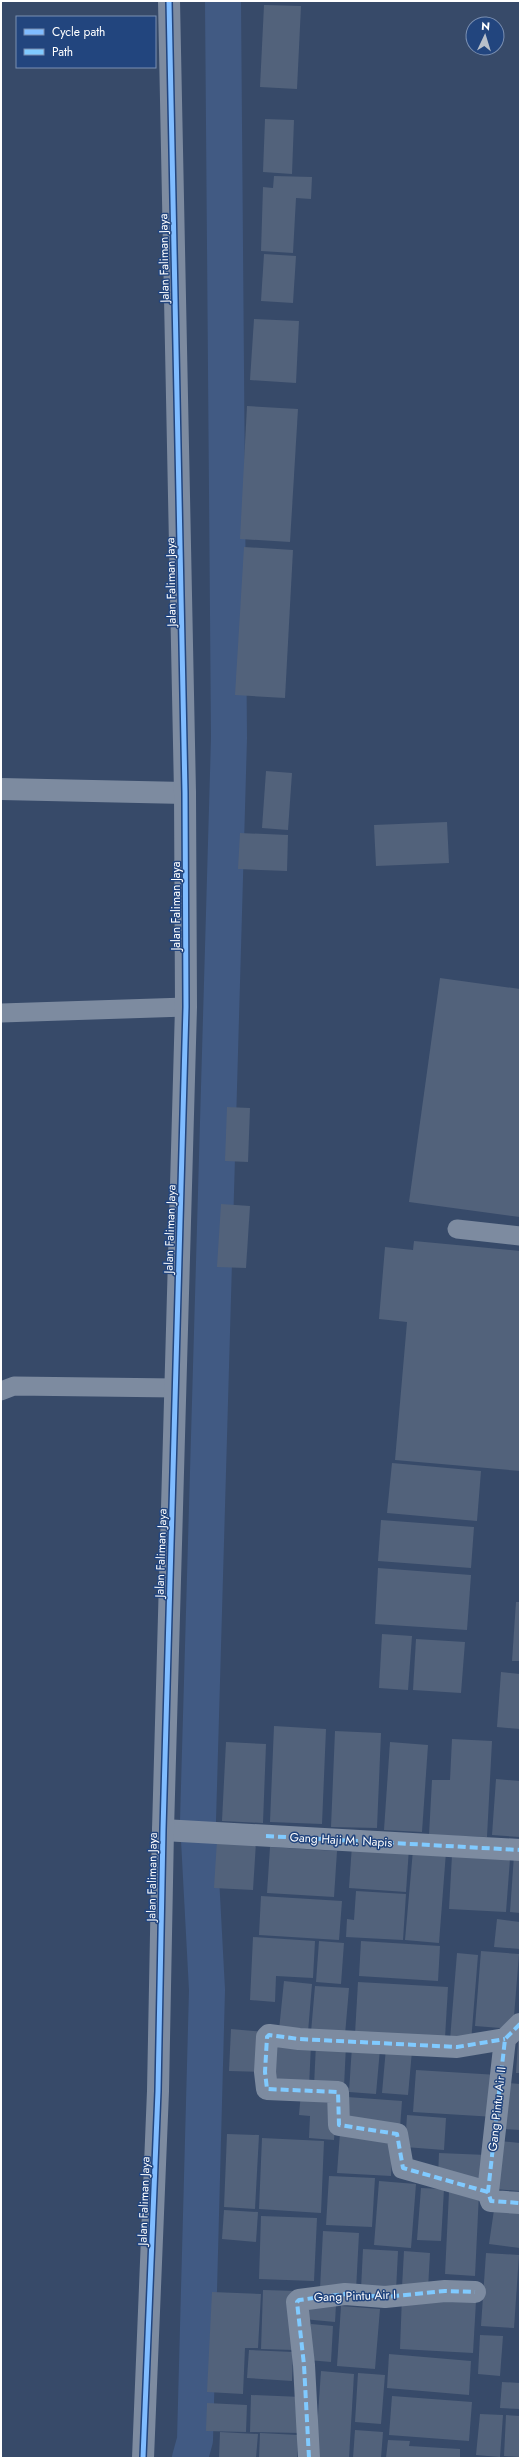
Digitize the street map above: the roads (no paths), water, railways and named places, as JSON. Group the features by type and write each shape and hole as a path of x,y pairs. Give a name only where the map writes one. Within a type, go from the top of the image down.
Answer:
{"street":[{"name":"Jalan Faliman Jaya","path":"143,2458 170,1830 176,1388 186,1007 185,793 169,1"},
{"path":"1,789 185,793"},
{"name":"Gang Haji M. Napis","path":"170,1830 520,1850"},
{"path":"512,2031 457,2047 299,2039 269,2035 267,2037 265,2072 267,2089 338,2092 339,2124 397,2134 403,2168 489,2196 520,2203"},
{"name":"Gang Pintu Air II","path":"489,2196 512,2031"},
{"name":"Gang Pintu Air I","path":"309,2458 304,2366 297,2302 299,2300 345,2294 385,2297 445,2291 475,2292"}],"lane":[{"path":"1,1013 186,1007"},
{"path":"457,1229 520,1236"},
{"path":"1,1391 14,1386 176,1388"}],"waterway":[{"path":"190,2458 195,2440 207,1990 198,1821 229,738 223,1"}]}
